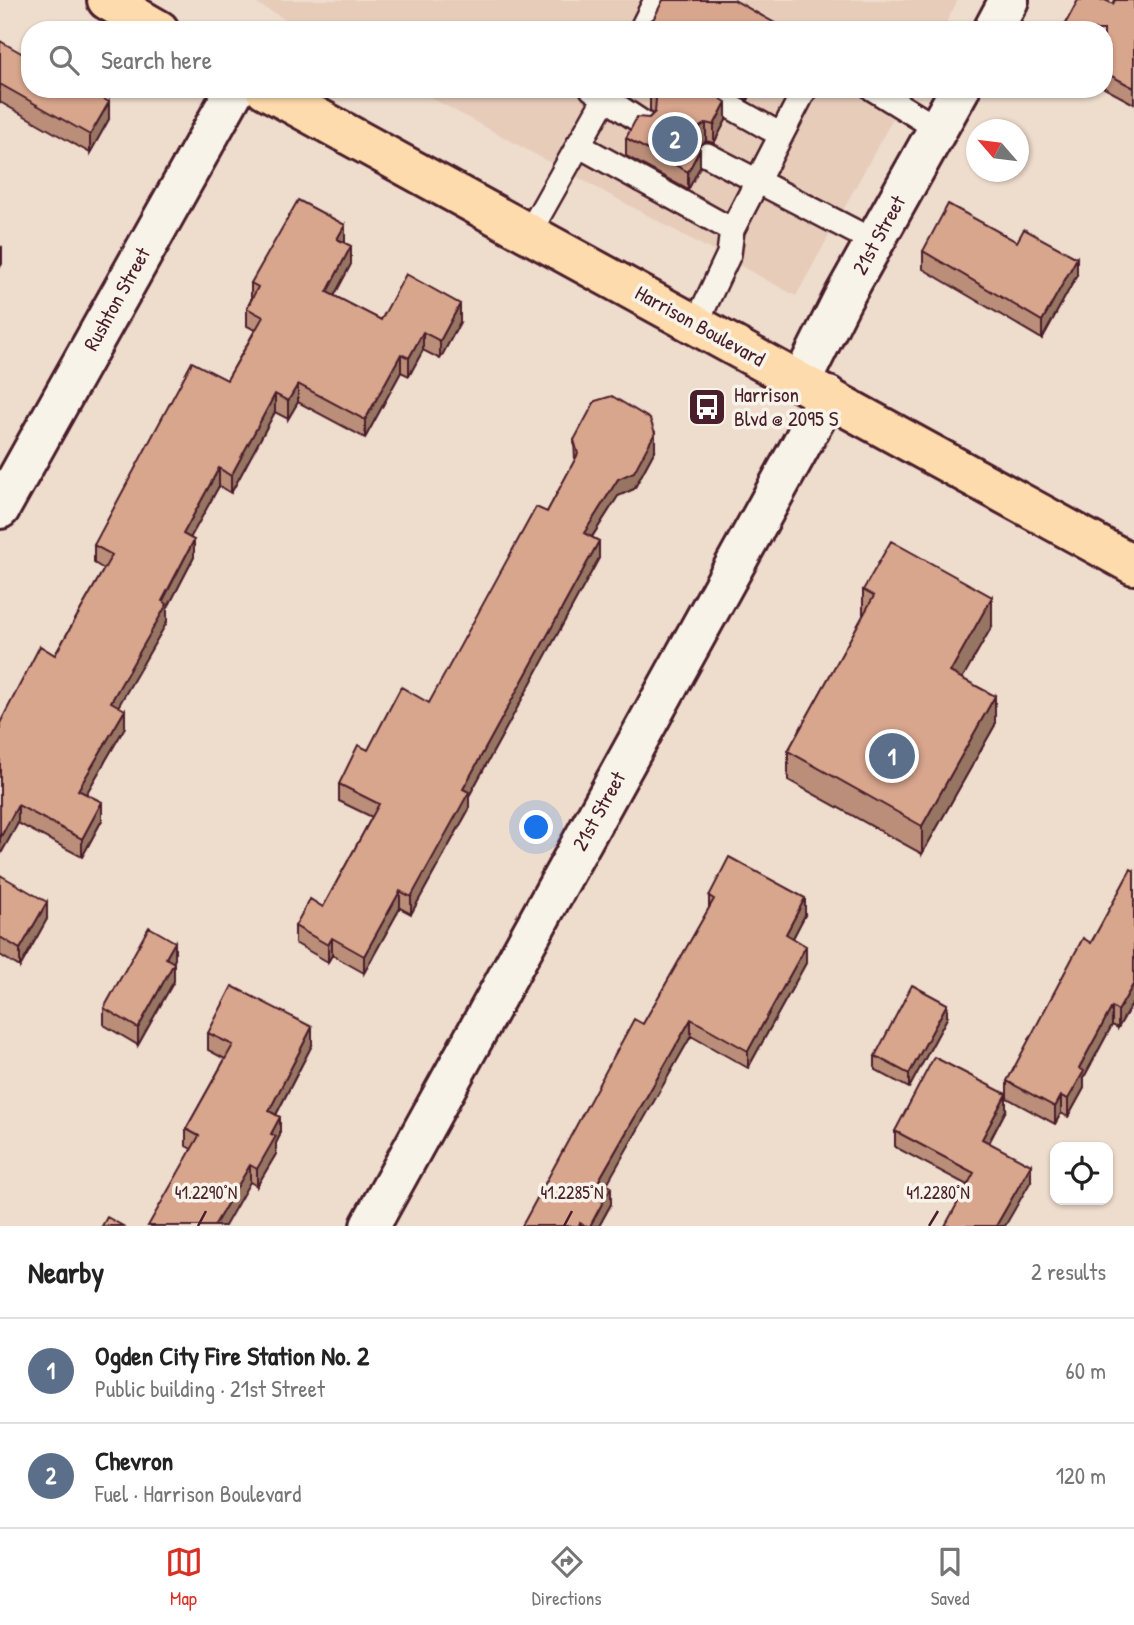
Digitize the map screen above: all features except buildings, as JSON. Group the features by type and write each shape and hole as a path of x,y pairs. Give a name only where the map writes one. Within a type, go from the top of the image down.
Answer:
{"main road":[{"path":"107,0 143,21"},
{"name":"Harrison Boulevard","path":"282,98 1134,565"}],"street":[{"path":"998,21 1009,0"},
{"name":"Rushton Street","path":"0,509 230,98"},
{"name":"21st Street","path":"370,1226 815,389 875,242 955,98"}],"lane":[{"path":"646,21 656,0"},
{"path":"529,233 578,145 599,98"},
{"path":"610,98 643,123"},
{"path":"715,98 781,135"},
{"path":"696,324 729,254 732,230 800,98"},
{"path":"888,98 938,129"},
{"path":"578,145 732,230"},
{"path":"707,155 756,183 875,242"}],"shaded area":[{"path":"250,0 958,0 947,21 288,21"},
{"path":"432,98 904,98 796,296"}],"place":[{"name":"Chevron","path":"675,139"},
{"name":"Harrison Blvd @ 2095 S","path":"707,407"},
{"name":"Ogden City Fire Station No. 2","path":"892,756"}]}
